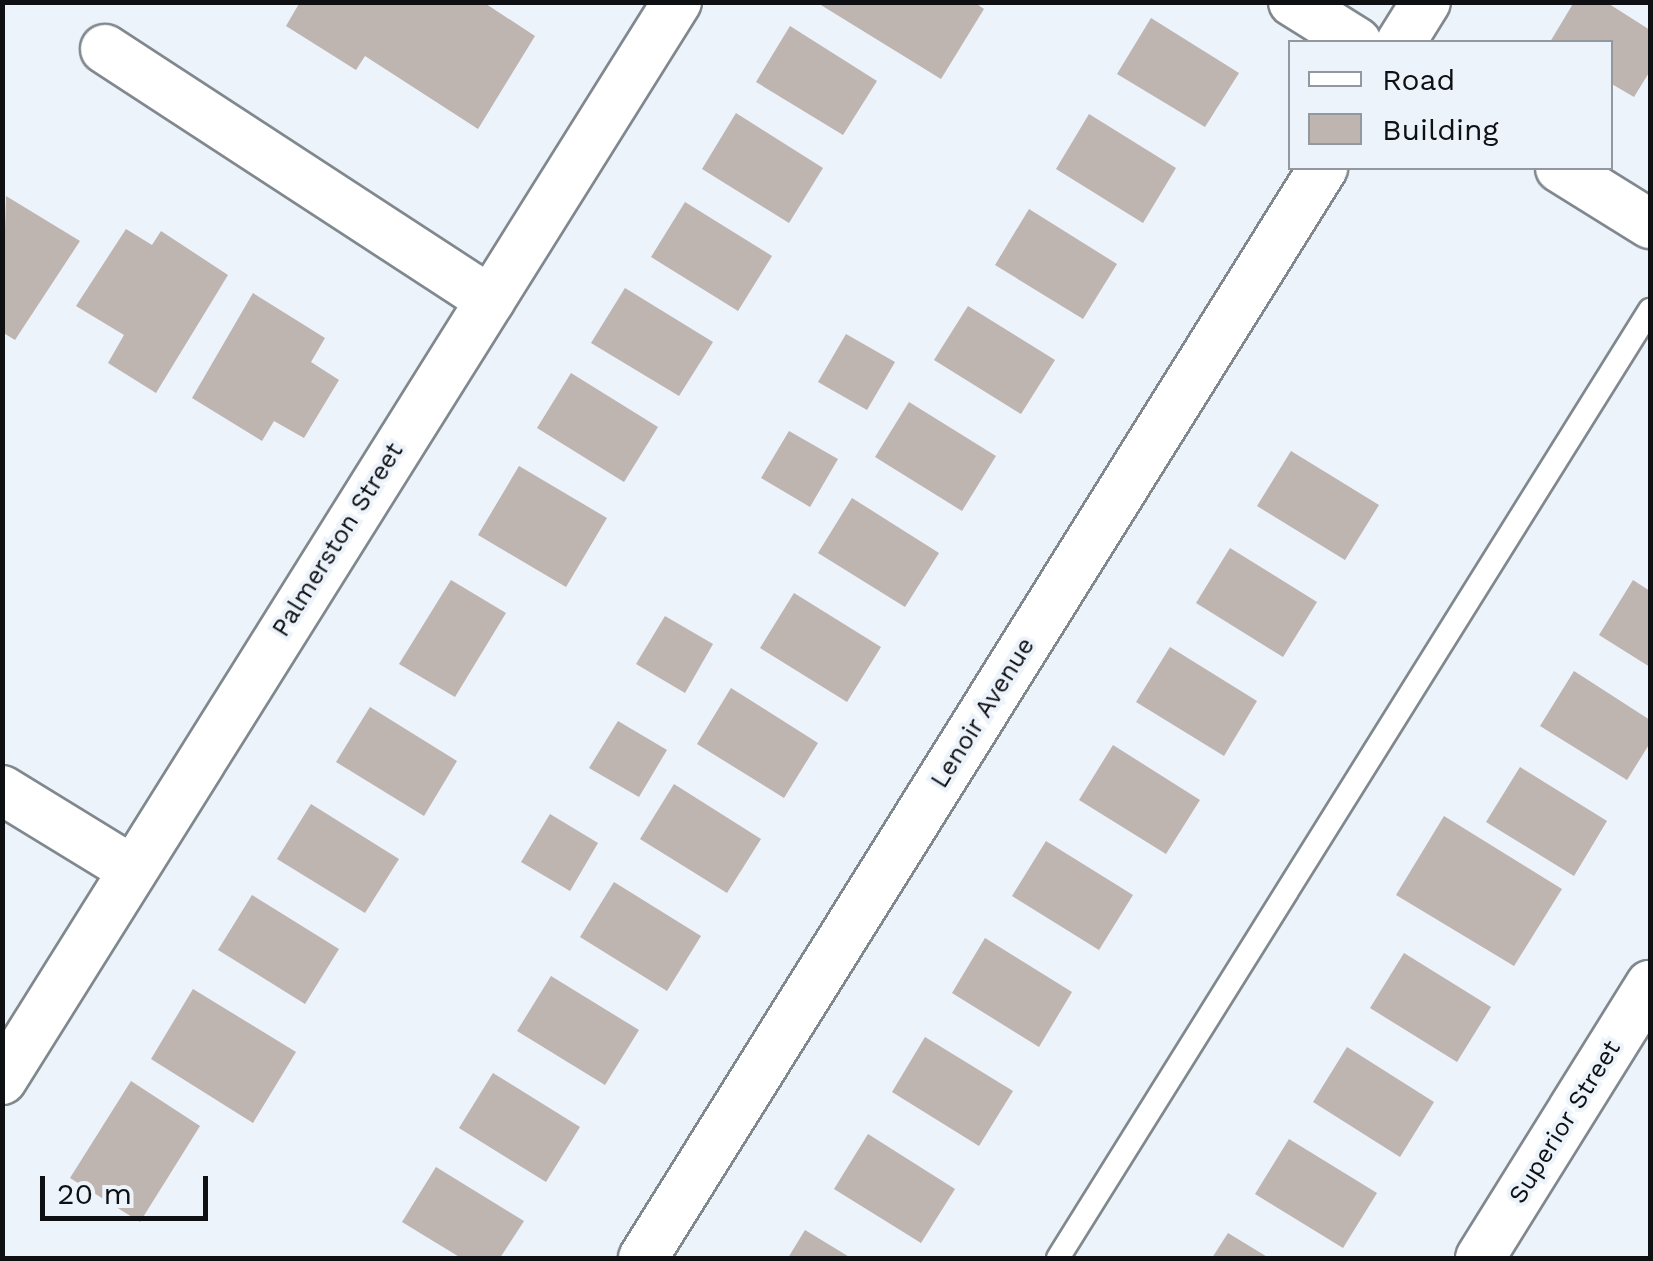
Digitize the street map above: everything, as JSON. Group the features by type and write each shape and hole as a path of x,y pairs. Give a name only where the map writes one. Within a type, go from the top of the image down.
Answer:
{"street":[{"name":"Palmerston Street","path":"2,1080 130,869 677,2"},
{"path":"1292,2 1354,40"},
{"path":"1402,40 1426,2"},
{"path":"105,49 490,300"},
{"name":"Lenoir Avenue","path":"643,1258 1321,170"},
{"path":"1563,170 1650,224"},
{"path":"2,790 130,869"},
{"name":"Superior Street","path":"1480,1258 1650,985"}],"lane":[{"path":"1058,1258 1650,310"}],"building":[{"path":"300,2 483,2 535,36 478,129 365,56 356,70 286,26"},
{"path":"816,2 974,2 984,9 941,79"},
{"path":"1574,2 1606,2 1650,30 1650,71 1634,97 1613,85 1613,40 1551,40"},
{"path":"1151,18 1239,73 1205,127 1117,74"},
{"path":"790,26 877,81 843,135 756,82"},
{"path":"736,113 823,168 789,223 702,169"},
{"path":"1089,114 1176,168 1143,223 1056,169"},
{"path":"6,196 80,241 15,340 2,332"},
{"path":"685,202 772,256 738,311 651,257"},
{"path":"1029,209 1117,264 1083,319 995,265"},
{"path":"126,229 152,245 161,231 228,275 156,393 108,363 124,335 76,306"},
{"path":"625,288 713,342 679,396 591,343"},
{"path":"253,293 325,338 311,362 339,380 304,438 274,421 262,441 192,398"},
{"path":"968,306 1055,360 1021,414 934,360"},
{"path":"846,334 895,362 867,410 818,382"},
{"path":"571,373 658,427 624,482 537,428"},
{"path":"909,402 996,456 962,511 875,457"},
{"path":"789,431 838,459 810,507 761,478"},
{"path":"1291,451 1379,505 1345,560 1257,506"},
{"path":"519,466 607,518 566,587 478,535"},
{"path":"852,498 939,553 905,607 818,553"},
{"path":"1230,548 1317,602 1283,657 1196,603"},
{"path":"451,580 506,613 455,697 399,664"},
{"path":"1633,580 1650,591 1650,667 1599,635"},
{"path":"794,593 881,647 847,702 760,648"},
{"path":"665,616 713,644 685,693 636,664"},
{"path":"1170,647 1257,701 1224,756 1136,702"},
{"path":"1574,671 1650,720 1650,743 1627,780 1540,726"},
{"path":"731,688 818,743 784,798 697,744"},
{"path":"370,707 457,761 424,816 336,762"},
{"path":"618,721 667,750 639,797 589,768"},
{"path":"1113,745 1200,800 1166,854 1079,800"},
{"path":"1520,767 1607,821 1574,876 1486,822"},
{"path":"674,784 761,839 727,893 640,839"},
{"path":"311,804 399,859 365,913 277,859"},
{"path":"550,814 598,843 570,891 521,862"},
{"path":"1444,816 1562,889 1514,966 1396,895"},
{"path":"1046,841 1133,895 1099,950 1012,896"},
{"path":"614,882 701,936 667,991 580,937"},
{"path":"252,895 339,949 305,1004 218,950"},
{"path":"985,938 1072,992 1039,1047 952,993"},
{"path":"1404,953 1491,1007 1457,1062 1370,1008"},
{"path":"551,976 639,1030 605,1085 517,1031"},
{"path":"193,989 296,1052 253,1123 151,1059"},
{"path":"925,1037 1013,1091 979,1146 892,1092"},
{"path":"1347,1047 1434,1102 1400,1157 1313,1102"},
{"path":"493,1073 580,1127 546,1182 459,1128"},
{"path":"131,1081 200,1126 140,1222 70,1178"},
{"path":"868,1134 955,1189 921,1243 834,1189"},
{"path":"1289,1139 1377,1193 1343,1248 1255,1194"},
{"path":"436,1167 524,1221 500,1258 461,1258 402,1222"},
{"path":"805,1230 851,1258 788,1258"},
{"path":"1228,1233 1269,1258 1212,1258"}]}
